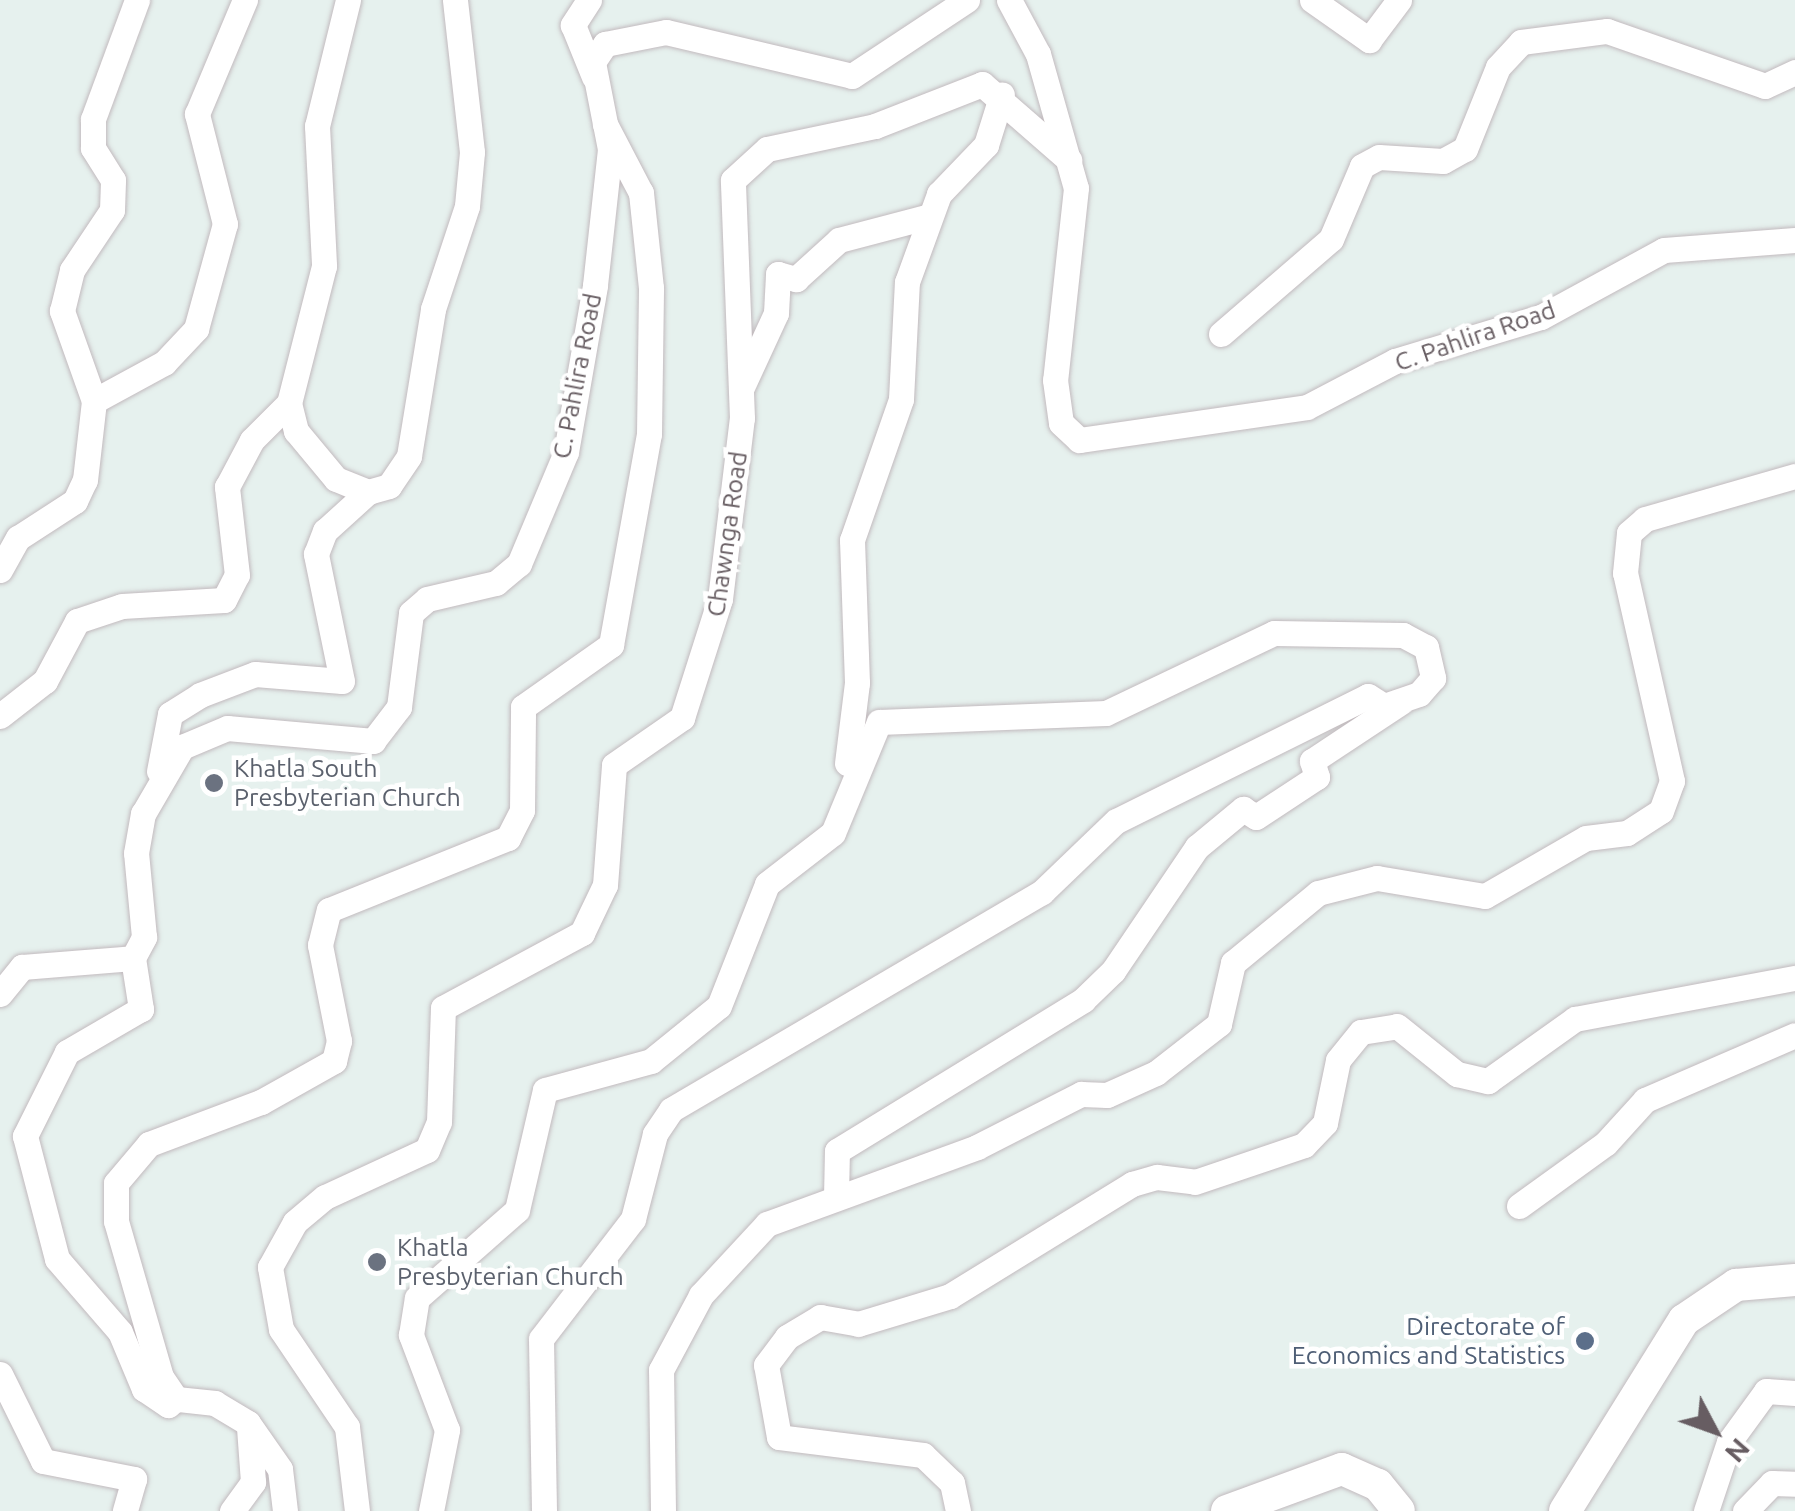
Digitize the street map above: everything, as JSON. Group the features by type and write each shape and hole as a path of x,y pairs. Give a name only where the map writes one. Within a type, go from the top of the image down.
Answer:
{"street":[{"path":"0,570 18,538 82,490 94,401 62,310 72,270 112,210 114,180 93,148 93,119 137,0"},
{"path":"94,401 164,364 196,329 224,224 196,114 245,0"},
{"path":"348,0 317,126 324,266 289,403 296,431 336,479 368,492"},
{"path":"285,1511 280,1469 248,1423 215,1403 176,1399 168,1405 144,1389 112,1320 57,1259 25,1136 67,1052 141,1009 133,958 144,937 136,853 158,776 167,720 182,704 255,674 342,681 316,554 326,531 368,492 389,486 408,456 433,309 467,206 472,152 455,0"},
{"name":"C. Pahlira Road","path":"158,776 182,747 227,728 381,737 399,706 411,613 427,599 496,583 520,564 568,438 606,209 605,124 594,77 573,25 588,0"},
{"path":"594,77 605,44 638,32 862,75 967,0"},
{"name":"C. Pahlira Road","path":"1009,0 1038,54 1078,198 1057,409 1066,431 1091,442 1307,407 1394,361 1541,317 1664,250 1795,240"},
{"path":"1312,0 1370,40 1398,0"},
{"path":"1221,334 1331,239 1362,166 1379,157 1443,161 1465,149 1498,66 1521,42 1607,31 1765,86 1795,72"},
{"name":"Chawnga Road","path":"357,1511 348,1427 281,1329 270,1266 315,1206 407,1166 434,1140 443,1008 543,962 592,921 604,885 610,777 622,757 678,725 715,624 742,387 730,191 744,163 973,86 1002,94"},
{"path":"844,808 857,683 852,540 901,399 904,297 930,216 986,145 1002,94 1069,160"},
{"path":"176,1399 161,1377 119,1234 116,1183 150,1144 261,1102 334,1061 338,1041 320,944 328,910 508,838 522,810 523,706 611,645 649,434 651,288 641,193 605,124"},
{"path":"742,387 776,313 778,274 796,279 839,240 930,216"},
{"path":"0,716 44,681 60,639 88,615 224,600 238,576 227,487 252,440 289,403"},
{"path":"662,1511 660,1370 678,1334 766,1224 977,1148 1082,1094 1107,1095 1156,1073 1218,1024 1233,963 1318,893 1378,878 1485,896 1586,838 1650,822 1672,781 1625,573 1630,532 1645,519 1795,476"},
{"path":"431,1511 448,1430 411,1335 417,1298 517,1210 544,1090 651,1061 710,1015 767,884 825,842 844,808 866,740 888,717 1106,713 1274,634 1415,639 1432,654 1433,678 1312,761 1317,777 1256,817 1243,809 1197,847 1113,971 1083,1000 837,1152 836,1197"},
{"path":"544,1511 541,1339 633,1219 654,1134 671,1110 1042,892 1116,820 1368,696 1384,706 1405,699"},
{"path":"0,994 22,968 133,958"},
{"path":"958,1511 952,1483 922,1455 780,1436 766,1365 787,1337 820,1317 858,1324 950,1296 1132,1184 1157,1176 1195,1182 1304,1145 1325,1123 1338,1060 1361,1032 1397,1026 1457,1074 1488,1081 1575,1019 1795,978"},
{"path":"1519,1206 1606,1143 1645,1100 1795,1035"},
{"path":"1565,1511 1684,1320 1736,1285 1795,1280"},
{"path":"0,1374 44,1461 134,1479 125,1511"},
{"path":"1706,1511 1729,1442 1766,1392 1795,1393"},
{"path":"232,1511 253,1482 248,1423"},
{"path":"1227,1511 1342,1468 1378,1485 1399,1511"},
{"path":"1745,1511 1772,1483 1795,1484"}],"place":[{"name":"Khatla South Presbyterian Church","path":"214,783"},
{"name":"Khatla Presbyterian Church","path":"377,1262"},
{"name":"Directorate of Economics and Statistics","path":"1585,1341"}]}
